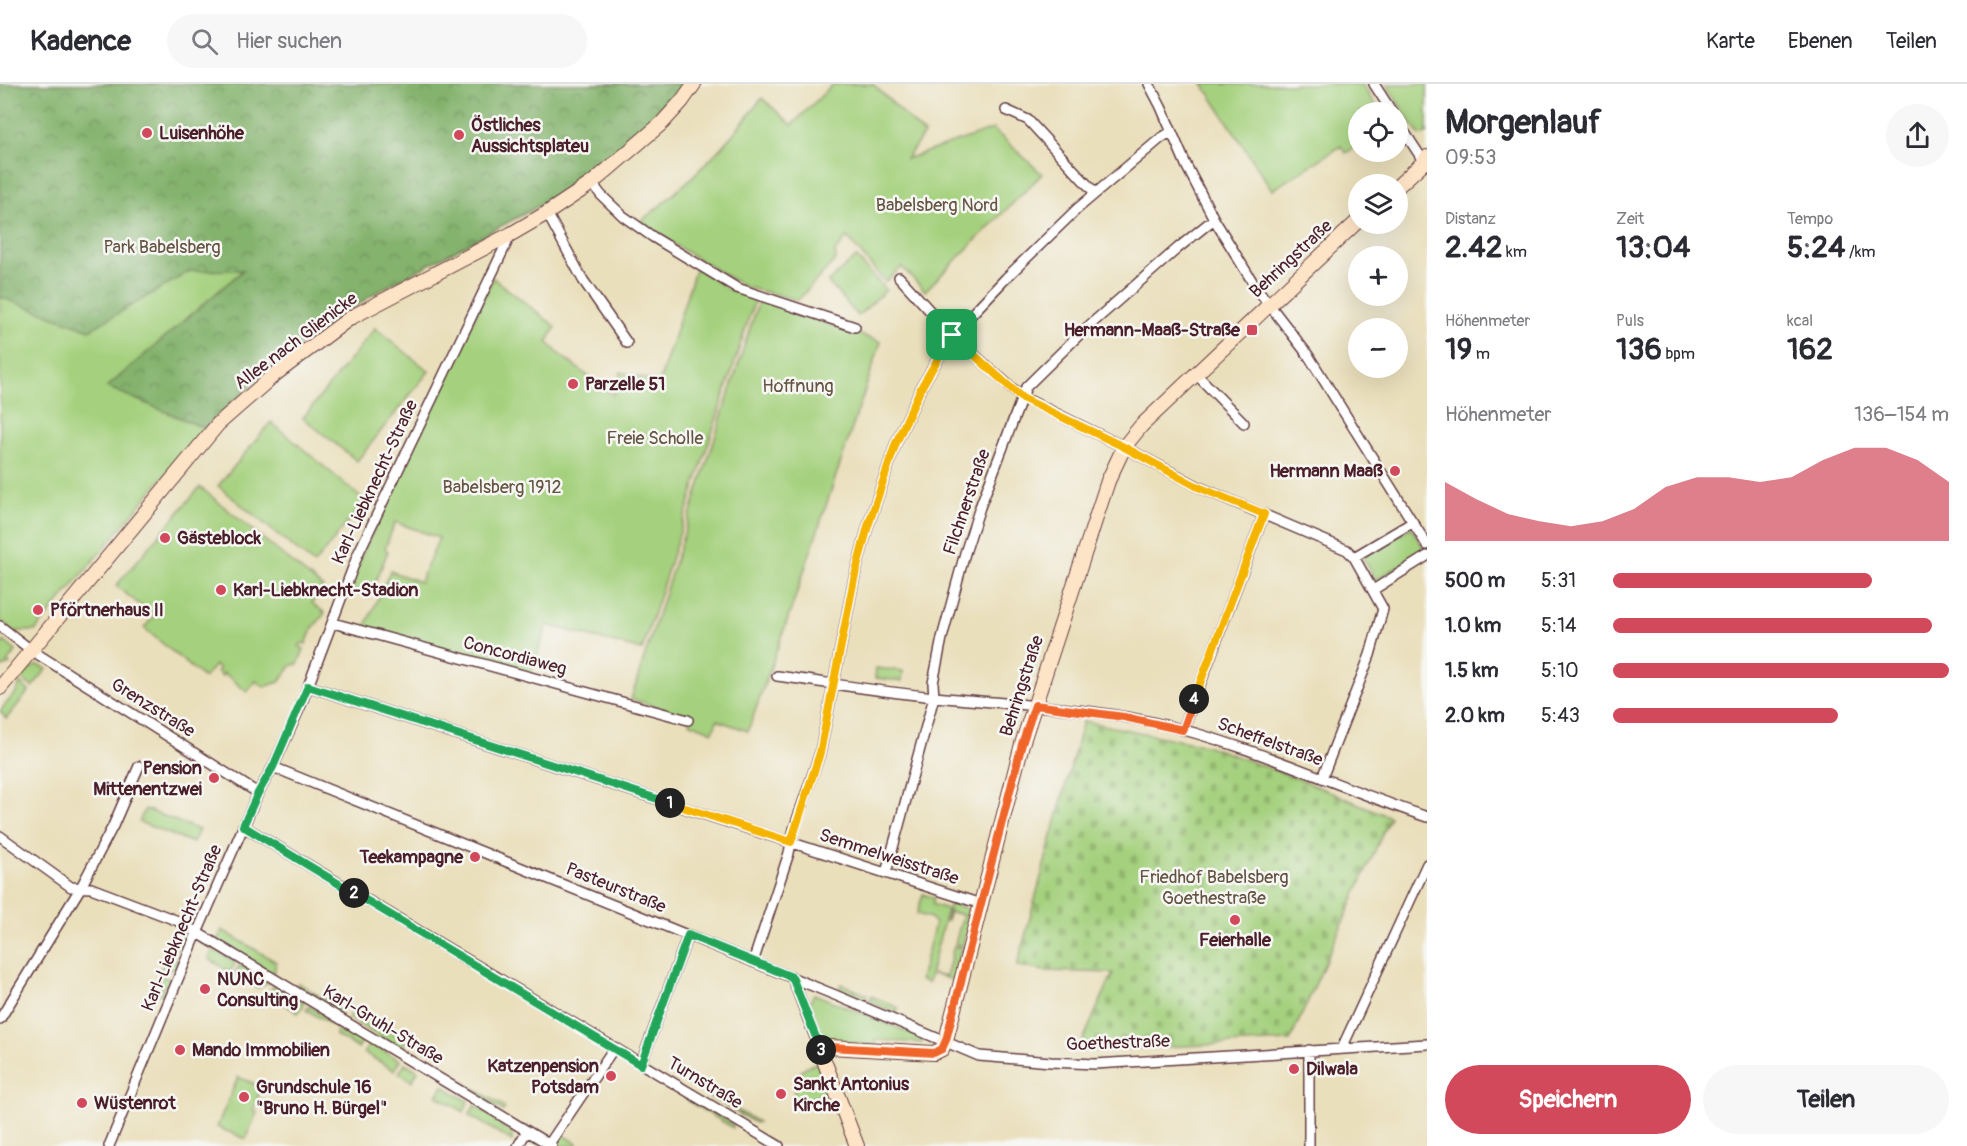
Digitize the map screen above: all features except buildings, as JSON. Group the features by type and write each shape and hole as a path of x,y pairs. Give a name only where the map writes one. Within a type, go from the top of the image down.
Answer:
{"street":[{"name":"Allee nach Glienicke","path":"0,688 218,424 274,375 350,318 511,234 592,183 662,123 694,84"},
{"path":"1149,84 1214,219 1240,264 1308,355 1427,545"},
{"path":"1374,84 1386,102"},
{"path":"1006,110 1028,120 1095,193"},
{"path":"753,962 820,753 854,579 871,516 896,443 922,386 952,335 1046,238 1095,193 1171,132"},
{"path":"1408,136 1426,162 1408,177"},
{"path":"592,183 623,216 737,288 855,327"},
{"path":"547,213 583,280 627,343"},
{"name":"Filchnerstraße","path":"886,873 934,697 933,684 942,638 965,553 1026,387 1083,331 1214,219"},
{"name":"Behringstraße","path":"946,1040 1022,744 1108,481 1124,447 1141,426 1348,230"},
{"name":"Karl-Liebknecht-Straße","path":"109,1146 243,826 273,767 308,686 358,554 511,234"},
{"path":"899,277 952,335 1022,398 1124,447 1198,487 1347,550 1354,557 1383,609 1370,654 1322,778"},
{"path":"1196,374 1244,423"},
{"path":"1183,730 1264,514"},
{"path":"1354,557 1413,522"},
{"path":"1372,590 1427,556"},
{"name":"Concordiaweg","path":"333,623 688,720"},
{"name":"Grenzstraße","path":"0,626 31,650 258,793"},
{"name":"Scheffelstraße","path":"777,676 934,697 1035,705 1124,717 1183,730 1239,747 1427,817"},
{"name":"Semmelweisstraße","path":"308,686 981,904"},
{"path":"0,1019 81,887 113,826 139,766"},
{"name":"Pasteurstraße","path":"273,767 946,1040"},
{"name":"Turnstraße","path":"243,826 779,1146"},
{"name":"Karl-Gruhl-Straße","path":"0,836 71,887 92,888 178,921 550,1145"},
{"path":"1342,1048 1427,864"},
{"path":"641,1065 688,935"},
{"path":"792,977 857,1146"},
{"path":"820,1050 830,1047 934,1053 942,1049 946,1040"},
{"name":"Goethestraße","path":"946,1040 979,1056 1084,1063 1427,1044"},
{"path":"550,1145 614,1048"},
{"path":"1309,1050 1309,1146"},
{"path":"518,1146 527,1131"}],"green space":[{"name":"Park Babelsberg","path":"0,84 684,84 677,96 619,149 552,199 375,293 289,352 204,428 35,631 14,631 0,620"},
{"name":"Park Babelsberg","path":"0,84 684,84 677,96 619,149 552,199 375,293 289,352 204,428 107,387 243,270 190,271 90,330 0,297"},
{"name":"Babelsberg Nord","path":"833,84 873,84 924,134 906,159 993,129 1042,174 925,291 902,267 885,282 847,237 835,252 836,259 797,300 745,287 668,241 641,221 705,164 762,98 792,125"},
{"path":"1203,84 1362,84 1374,102 1348,102 1348,152 1346,153 1341,146 1272,190"},
{"path":"1386,84 1427,84 1427,134 1421,135 1417,132 1408,118 1408,102 1398,102"},
{"path":"856,257 886,290 858,316 828,282"},
{"path":"696,267 728,289 755,299 642,650 547,625 531,674 364,630 390,571 420,582 439,538 395,522 385,549 388,551 369,598 347,587 493,278 556,327 547,342 559,354 613,395 621,372 659,383"},
{"name":"Hoffnung","path":"759,300 881,342 748,731 717,720 713,732 689,722 690,717 631,699"},
{"path":"375,328 429,371 357,461 303,418"},
{"path":"271,422 365,501 314,564 218,486"},
{"name":"Karl-Liebknecht-Stadion","path":"200,487 323,588 312,603 325,613 312,629 306,644 302,643 299,646 304,649 298,664 292,665 279,682 264,687 256,681 247,692 224,673 222,676 215,665 204,678 144,628 154,616 116,586"},
{"path":"1411,527 1425,550 1376,580 1362,556"},
{"path":"4,641 16,651 7,662 10,664 0,668 0,646"},
{"path":"38,665 47,669 32,687 21,678 29,669"},
{"path":"876,668 903,671 902,681 875,678"},
{"path":"20,683 29,691 6,719 0,711 17,691"},
{"name":"Friedhof Babelsberg Goethestraße","path":"1083,721 1208,746 1304,781 1390,817 1290,1041 1078,1051 1113,973 1045,971 1017,966"},
{"path":"145,809 199,830 193,843 139,822"},
{"path":"923,894 934,898 932,904 947,909 928,983 920,980 935,924 931,918 917,914"},
{"path":"950,903 968,909 970,913 962,946 955,944 963,915 950,912 946,921"},
{"path":"178,929 186,936 184,951 176,948 174,954 167,952 174,934"},
{"path":"222,930 276,962 274,974 217,940"},
{"path":"954,946 961,948 953,980 932,974 946,977"},
{"path":"213,949 236,962 230,972 209,959"},
{"path":"166,955 179,961 177,971 169,968 166,974 160,971"},
{"path":"240,965 270,982 257,988 234,974"},
{"path":"159,975 172,980 170,986 164,985 162,995 152,992"},
{"path":"298,983 342,1010 340,1014 296,987"},
{"path":"841,984 867,995 865,1000 839,989"},
{"path":"274,985 305,1003 298,1013 268,994"},
{"path":"814,994 923,1038 922,1043 876,1040 876,1045 829,1041 819,1032 809,1004"},
{"path":"871,996 899,1008 896,1013 869,1001"},
{"path":"309,1006 336,1022 334,1026 306,1010"},
{"path":"353,1009 362,1015 360,1019 374,1027 377,1023 406,1040 403,1046 409,1050 407,1053 348,1018"},
{"path":"341,1025 364,1039 358,1048 335,1035"},
{"path":"370,1043 400,1060 394,1070 364,1053"},
{"path":"417,1054 455,1076 453,1080 415,1058"},
{"path":"405,1063 418,1071 412,1081 399,1073"},
{"path":"817,1063 827,1093 793,1104 795,1081 804,1068"},
{"path":"238,1077 262,1087 253,1110 257,1112 246,1139 217,1127"},
{"path":"461,1081 505,1107 503,1111 458,1084"},
{"path":"443,1086 468,1101 464,1112 437,1096"},
{"path":"706,1092 758,1122 755,1123 706,1095"},
{"path":"690,1098 733,1124 733,1128 688,1101"},
{"path":"475,1105 503,1122 501,1126 512,1133 512,1141 469,1115"},
{"path":"562,1134 577,1143 576,1146 556,1144"}],"place":[{"name":"Luisenhöhe","path":"147,133"},
{"name":"Östliches Aussichtsplateu","path":"459,135"},
{"name":"Hermann-Maaß-Straße","path":"1252,330"},
{"name":"Parzelle 51","path":"573,384"},
{"name":"Hermann Maaß","path":"1395,471"},
{"name":"Gästeblock","path":"165,538"},
{"name":"Karl-Liebknecht-Stadion","path":"221,590"},
{"name":"Pförtnerhaus II","path":"38,610"},
{"name":"Pension Mittenentzwei","path":"214,778"},
{"name":"Teekampagne","path":"475,857"},
{"name":"Feierhalle","path":"1235,920"},
{"name":"NUNC Consulting","path":"205,989"},
{"name":"Mando Immobilien","path":"180,1050"},
{"name":"Dilwala","path":"1294,1069"},
{"name":"Katzenpension Potsdam","path":"611,1076"},
{"name":"Sankt Antonius Kirche","path":"781,1094"},
{"name":"Grundschule 16 \"Bruno H. Bürgel\"","path":"244,1097"},
{"name":"Wüstenrot","path":"82,1103"}],"route":[{"path":"952,335 1022,398 1124,447 1198,487 1264,514 1183,730 1095,712 1035,705 1022,744 942,1049 934,1053 830,1047 820,1050 792,977 688,935 641,1065 243,826 273,767 308,686 791,842 820,753 854,579 868,526 896,443 922,386 952,335"}],"park label":[{"name":"Freie Scholle","path":"655,438"},
{"name":"Babelsberg 1912","path":"502,487"}]}
